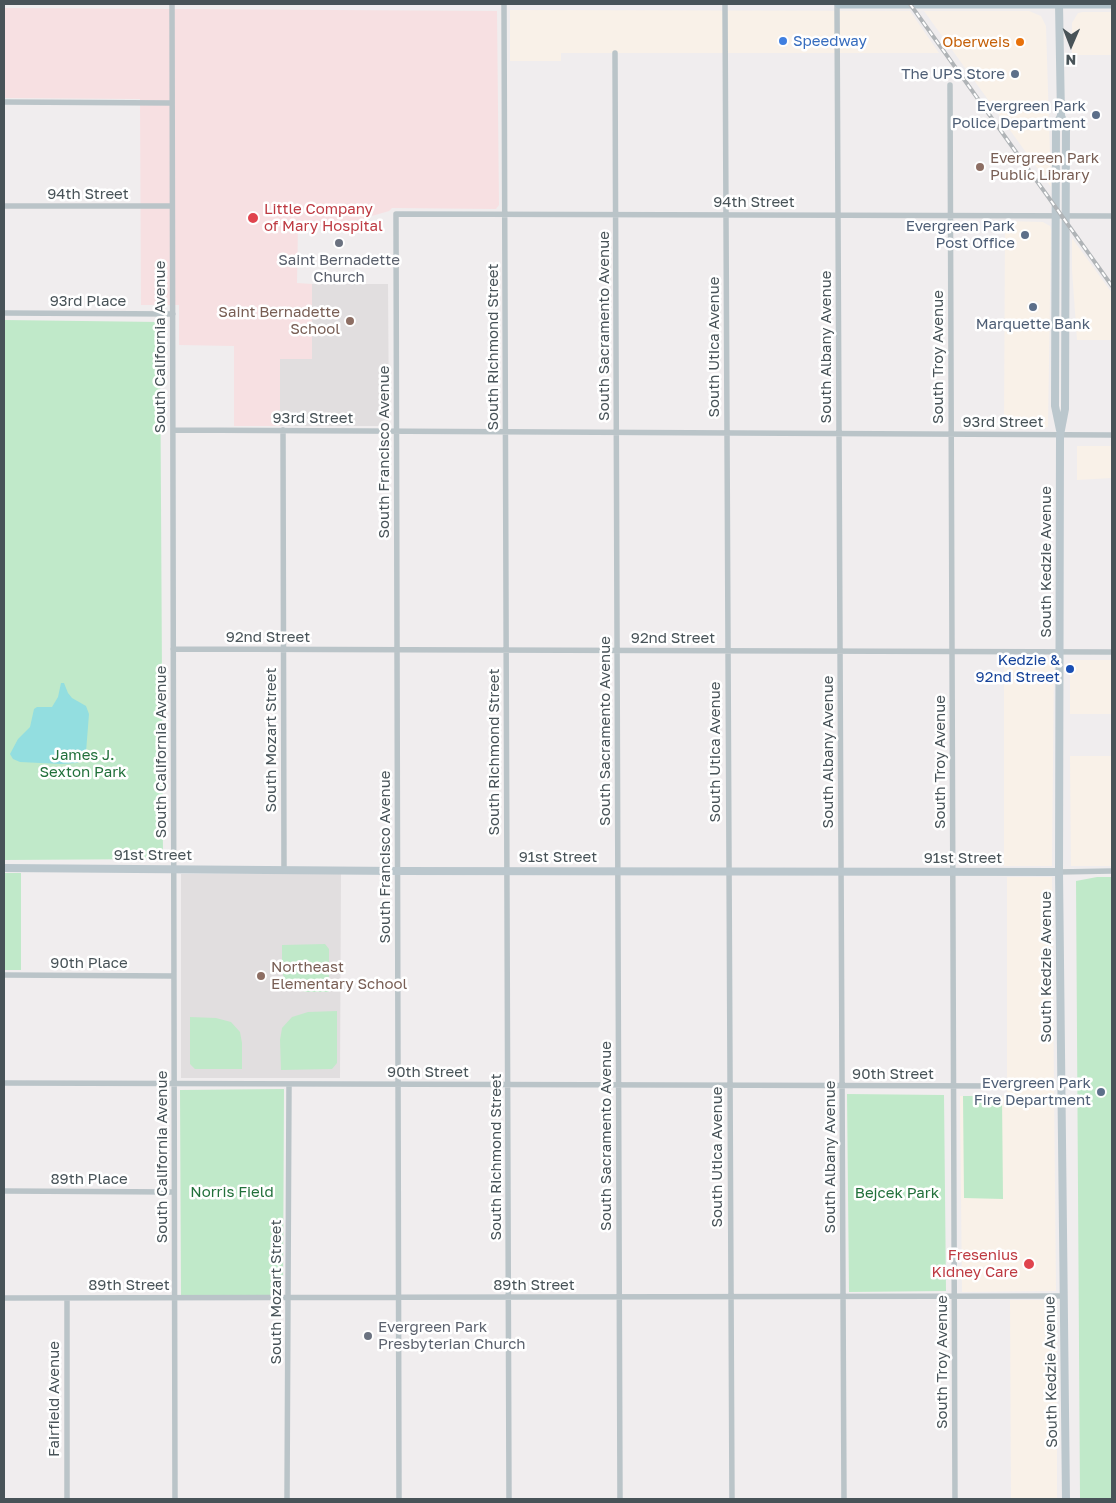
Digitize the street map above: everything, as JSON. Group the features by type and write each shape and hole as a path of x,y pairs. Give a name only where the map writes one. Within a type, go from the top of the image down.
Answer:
{"main road":[{"path":"838,4 1112,4"},
{"name":"South Kedzie Avenue","path":"1059,4 1060,116 1056,125 1055,406 1060,434 1059,872 1066,1499"},
{"name":"South Kedzie Avenue","path":"1060,116 1066,126 1065,409 1060,434"},
{"name":"91st Street","path":"4,868 398,871 1059,872"}],"street":[{"name":"South California Avenue","path":"172,4 175,1499"},
{"name":"South Richmond Street","path":"504,4 509,1499"},
{"name":"South Utica Avenue","path":"725,4 732,1499"},
{"name":"South Albany Avenue","path":"838,4 844,1499"},
{"name":"South Sacramento Avenue","path":"615,53 620,1499"},
{"name":"South Troy Avenue","path":"950,85 955,1499"},
{"path":"4,102 172,103"},
{"name":"94th Street","path":"4,206 172,206"},
{"name":"94th Street","path":"396,214 1112,216"},
{"name":"South Francisco Avenue","path":"396,214 399,1499"},
{"name":"93rd Place","path":"4,313 173,314"},
{"name":"93rd Street","path":"173,430 1112,435"},
{"name":"South Mozart Street","path":"283,430 284,870"},
{"name":"92nd Street","path":"173,649 1112,652"},
{"name":"91st Street","path":"1059,872 1112,872"},
{"name":"90th Place","path":"4,974 174,976"},
{"name":"90th Street","path":"4,1083 1002,1086"},
{"name":"South Mozart Street","path":"287,1499 289,1084"},
{"name":"89th Place","path":"4,1191 174,1192"},
{"name":"89th Street","path":"4,1298 1063,1296"},
{"name":"Fairfield Avenue","path":"67,1298 67,1499"}],"shaded area":[{"name":"Little Company of Mary Hospital","path":"5,8 497,11 499,205 496,209 392,208 389,211 341,225 298,227 297,283 312,284 312,359 280,359 280,426 234,426 234,346 179,345 179,305 141,305 140,99 5,98"},
{"path":"510,10 910,11 939,53 561,53 561,61 510,61"},
{"path":"924,11 1029,11 1041,16 1046,26 1051,187"},
{"path":"1112,12 1112,55 1072,55 1072,23 1078,13"},
{"path":"1005,221 1043,222 1050,226 1051,230 1048,427 1045,428 1004,429"},
{"path":"1072,238 1112,293 1112,340 1077,340 1072,270"},
{"name":"Saint Bernadette School","path":"312,284 388,284 389,426 280,426 279,359 312,358"},
{"path":"1112,444 1112,478 1077,480 1077,446 1111,446"},
{"path":"1004,659 1054,659 1052,866 1004,866"},
{"path":"1070,660 1112,660 1112,714 1070,714"},
{"path":"1070,756 1112,756 1112,866 1071,866"},
{"name":"Northeast Elementary School","path":"181,874 341,874 340,1078 181,1078"},
{"path":"1007,877 1052,877 1056,1291 962,1292 960,1096 1007,1096"},
{"path":"1010,1300 1057,1300 1057,1499 1011,1499"}],"green space":[{"name":"James J. Sexton Park","path":"4,320 160,322 163,859 4,860"},
{"path":"4,873 21,873 21,970 4,970"},
{"path":"1097,877 1112,877 1112,1499 1080,1499 1076,881"},
{"path":"325,944 329,949 329,992 306,992 292,988 284,979 282,945"},
{"path":"337,1011 337,1063 332,1069 281,1070 280,1040 282,1028 292,1017 308,1012"},
{"path":"190,1017 216,1018 231,1022 240,1032 242,1069 195,1069 190,1064"},
{"name":"Norris Field","path":"284,1089 283,1295 181,1295 180,1090"},
{"name":"Bejcek Park","path":"847,1094 944,1095 946,1291 849,1292"},
{"path":"963,1096 1002,1096 1003,1199 964,1198"}],"water":[{"path":"61,683 64,683 72,698 86,706 89,714 86,752 83,760 77,763 61,764 20,762 13,759 10,754 18,739 30,727 34,709 37,707 52,707 58,697"}],"railway":[{"path":"910,4 1112,286"}],"place":[{"name":"Speedway","path":"783,41"},
{"name":"Oberweis","path":"1020,42"},
{"name":"The UPS Store","path":"1015,74"},
{"name":"Evergreen Park Police Department","path":"1096,115"},
{"name":"Evergreen Park Public Library","path":"980,167"},
{"name":"Little Company of Mary Hospital","path":"253,218"},
{"name":"Evergreen Park Post Office","path":"1025,235"},
{"name":"Saint Bernadette Church","path":"339,243"},
{"name":"Marquette Bank","path":"1033,307"},
{"name":"Saint Bernadette School","path":"350,321"},
{"name":"Kedzie & 92nd Street","path":"1070,669"},
{"name":"Northeast Elementary School","path":"261,976"},
{"name":"Evergreen Park Fire Department","path":"1101,1092"},
{"name":"Fresenius Kidney Care","path":"1029,1264"},
{"name":"Evergreen Park Presbyterian Church","path":"368,1336"}]}
